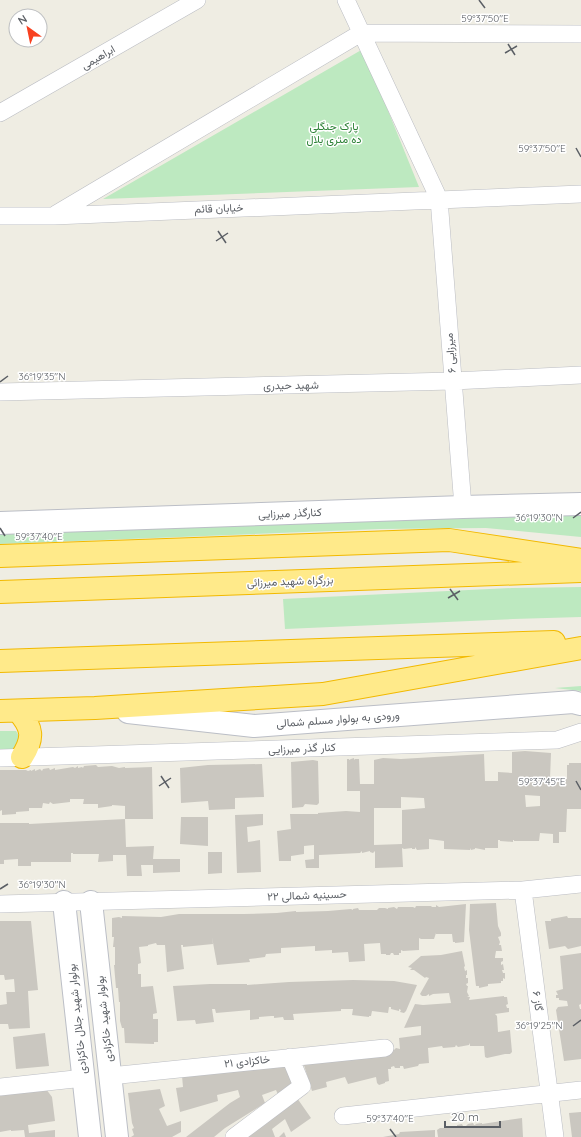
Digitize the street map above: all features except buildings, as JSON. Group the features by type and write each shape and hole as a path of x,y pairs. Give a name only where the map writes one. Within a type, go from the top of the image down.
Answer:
{"highway":[{"path":"0,556 449,540 581,560"},
{"name":"بزرگراه شهید میرزائی","path":"0,592 581,571"},
{"path":"0,661 581,641"},
{"path":"9,711 95,708 323,694 581,648"},
{"path":"9,711 27,721 30,733 29,746 22,757"}],"street":[{"name":"ابراهیمی","path":"0,113 197,0"},
{"path":"346,0 439,199"},
{"path":"54,216 361,33 581,34"},
{"name":"خیابان قائم","path":"0,216 54,216 581,194"},
{"name":"میرزایی ۶","path":"439,199 462,507"},
{"name":"شهید حیدری","path":"0,392 453,381 581,375"},
{"name":"کنارگذر میرزایی","path":"0,523 581,504"},
{"name":"ورودی به بولوار مسلم شمالی","path":"95,708 254,726 573,702 581,704"},
{"name":"کنار گذر میرزایی","path":"0,758 557,740 581,732"},
{"name":"حسینیه شمالی ۲۲","path":"0,904 523,890 581,884"},
{"name":"گاز ۶","path":"523,890 555,1137"},
{"name":"بولوار شهید جلال خاکزادی","path":"64,902 90,1137"},
{"name":"بولوار شهید خاکزادی","path":"91,902 116,1137"},
{"name":"خاکزادی ۲۱","path":"110,1076 385,1048"},
{"path":"234,1137 302,1086 290,1057"},
{"path":"0,1087 84,1078"},
{"path":"344,1116 581,1090"}],"green space":[{"name":"پارک جنگلی ده متری بلال","path":"363,49 419,187 103,199"},
{"path":"581,515 581,537 486,528 380,529 0,544 0,530"},
{"path":"581,587 581,617 285,629 283,599 512,588"},
{"path":"581,686 581,691 555,688"},
{"path":"0,731 16,731 22,741 13,750 0,750"}]}
